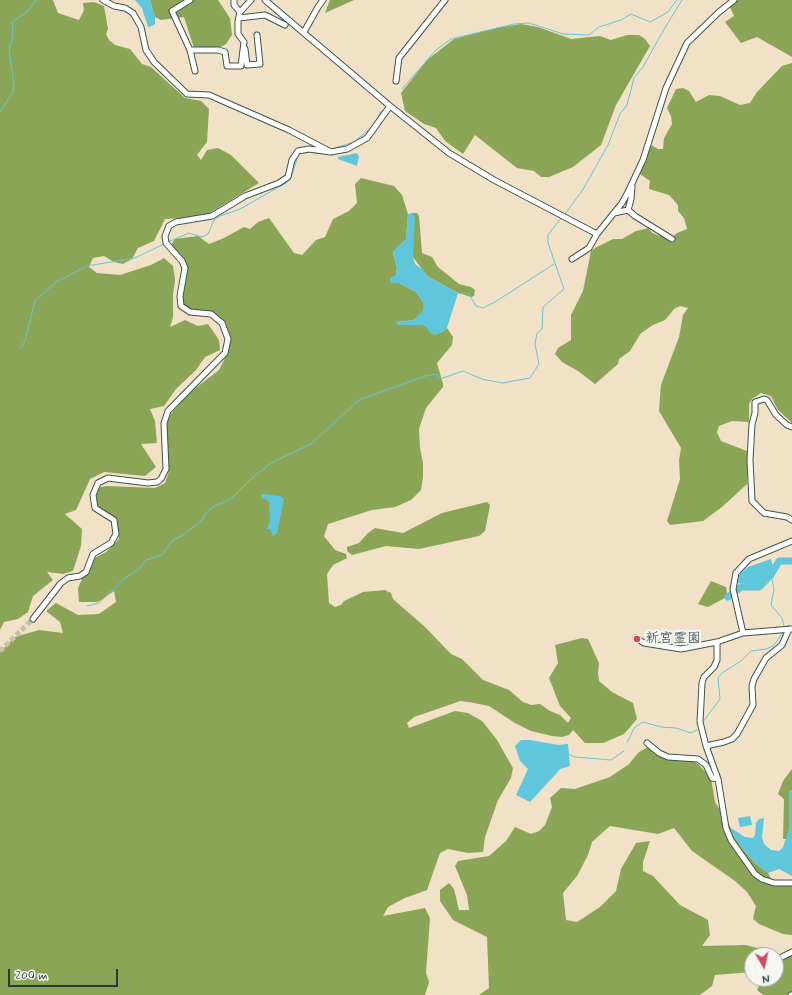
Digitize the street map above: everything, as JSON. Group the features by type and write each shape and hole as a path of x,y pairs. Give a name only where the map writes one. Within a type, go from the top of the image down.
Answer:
{"street":[{"path":"103,0 114,6 125,8 133,13 141,27 146,50 154,62 187,94 209,96 289,130 329,149 331,152"},
{"path":"190,0 172,11 190,50 195,71"},
{"path":"234,0 234,5 239,15"},
{"path":"251,0 239,15 237,29 244,42 247,65 260,64 257,35"},
{"path":"265,0 390,106 449,153 472,168 597,234"},
{"path":"304,32 323,0"},
{"path":"396,81 399,58 445,0"},
{"path":"572,258 589,248 597,234 622,203 643,160 664,93 681,52 692,37 734,0"},
{"path":"239,15 265,14 286,25"},
{"path":"190,50 212,50 225,52 227,66 241,66 244,42"},
{"path":"33,619 61,584 68,578 80,576 86,572 93,554 110,543 116,534 114,520 95,508 93,495 98,483 108,478 148,483 158,482 162,478 166,469 164,423 168,411 225,353 228,338 225,326 211,314 190,312 181,306 180,296 185,272 182,261 166,243 165,236 169,226 176,222 212,216 245,196 279,183 288,177 292,160 298,151 309,149 331,152 347,149 367,138 390,106"},
{"path":"628,210 633,181"},
{"path":"613,214 628,210"},
{"path":"628,210 672,239"},
{"path":"792,426 787,425 776,415 767,400 764,399 755,402 750,460 752,501 764,513 787,517 792,520"},
{"path":"743,633 734,599 733,589 736,573 744,563 756,555 782,547 792,541"},
{"path":"636,638 644,643 681,649 717,642 743,633 790,629"},
{"path":"706,746 732,739 736,734 754,706 752,686 754,679 766,658 782,645 790,629"},
{"path":"717,642 717,660 714,667 704,677 702,683 700,722 706,746 718,779 726,828 731,840 755,874 762,879 774,883 792,884"},
{"path":"647,743 659,753 668,757 698,759 706,765 712,778 718,779"}],"green space":[{"path":"0,0 53,0 58,13 79,20 84,10 83,3 94,2 104,6 108,29 106,34 109,40 115,45 130,49 142,64 151,67 185,98 201,101 209,109 207,142 197,155 201,160 207,150 218,148 231,155 259,183 203,217 165,219 154,241 138,248 132,259 123,264 114,262 104,256 93,258 89,267 97,273 120,275 151,265 164,258 173,266 175,280 173,294 173,317 170,327 185,320 198,326 208,324 219,340 220,350 205,357 196,370 176,389 164,406 150,409 155,421 157,443 141,444 156,467 145,476 104,472 90,479 76,510 65,514 82,529 81,546 73,571 63,574 47,572 53,580 33,596 28,612 18,619 4,622 0,630"},
{"path":"150,0 218,0 230,18 232,35 226,44 217,49 194,48 184,17 161,20 155,17"},
{"path":"330,0 354,0 325,13"},
{"path":"738,0 792,0 792,57 757,37 741,43 725,22 734,16 730,7"},
{"path":"521,24 538,27 571,39 600,36 611,40 627,35 639,35 645,39 650,46 616,105 601,145 573,167 549,177 541,177 534,171 517,168 475,135 463,154 445,141 436,128 424,124 405,111 401,93 427,60 454,39 496,28"},
{"path":"792,63 792,423 778,410 771,396 761,393 752,399 749,404 749,422 732,421 719,426 717,432 721,441 747,451 747,484 722,507 703,521 670,525 667,521 680,479 679,460 681,448 659,411 660,397 661,385 679,337 683,315 688,308 680,306 674,309 665,320 653,325 641,333 630,351 619,359 618,364 595,384 578,371 562,362 555,354 558,348 571,340 571,315 583,291 591,251 613,239 622,239 636,231 649,228 651,232 657,235 671,238 677,233 687,229 684,218 678,211 678,205 669,195 649,189 650,181 640,174 651,145 658,149 663,149 664,138 672,124 671,116 667,108 676,89 683,88 689,91 696,102 709,95 720,96 740,105 750,103 757,92 782,66"},
{"path":"361,178 394,186 402,195 408,214 406,239 393,252 397,268 396,275 391,283 399,283 416,292 423,302 424,311 414,320 397,322 398,325 423,325 441,333 447,328 453,337 452,345 437,363 443,387 426,408 419,429 420,448 423,463 421,490 411,500 395,507 372,510 328,524 324,536 335,550 346,554 347,558 333,565 327,574 329,603 335,607 363,592 385,590 391,593 393,599 425,627 451,654 462,659 483,680 509,690 523,702 531,705 540,704 550,711 560,715 568,723 571,718 560,706 549,678 558,663 555,645 582,638 588,639 599,663 599,681 612,692 633,703 637,719 624,734 603,743 585,743 573,730 569,735 562,737 531,731 515,723 489,706 460,701 414,717 407,723 409,728 455,711 468,713 482,721 497,740 513,768 511,778 498,800 485,837 483,852 468,853 448,849 440,853 427,890 405,898 388,907 383,916 425,908 430,918 426,973 429,982 425,995 0,995 0,652 15,637 39,630 63,633 60,622 46,611 56,603 78,615 99,614 116,602 114,591 98,602 79,602 78,588 91,560 106,552 119,539 115,523 95,508 94,497 97,488 106,486 155,488 165,483 169,471 166,423 171,414 188,394 219,370 226,356 230,338 225,325 210,312 185,308 179,302 183,265 169,248 175,239 198,236 209,244 244,227 250,229 258,222 269,218 294,253 302,255 316,240 325,237 333,219 349,211 357,203 355,184"},
{"path":"412,213 417,213 419,216 422,253 432,257 438,267 459,284 471,287 475,290 474,296 471,297 458,293 427,276 413,257"},
{"path":"487,502 490,505 485,531 479,536 419,549 386,546 352,555 347,551 347,547 359,543 375,528 403,533 442,513"},
{"path":"711,581 726,587 727,593 725,598 708,607 698,604"},
{"path":"648,747 655,753 675,760 691,760 698,764 711,778 715,802 731,828 731,832 745,852 755,863 768,873 772,881 792,885 792,935 783,934 759,924 753,919 756,906 747,892 735,881 692,851 674,828 658,834 610,826 592,842 588,855 577,876 563,893 566,920 577,922 600,907 616,891 621,869 636,843 650,841 643,862 643,871 653,876 680,905 708,920 710,935 702,946 745,945 753,947 744,947 744,973 715,975 712,986 700,995 479,995 489,988 487,937 453,920 440,901 440,890 449,883 454,889 459,910 469,910 467,895 455,866 458,861 489,856 506,841 515,827 531,834 539,831 545,825 552,807 550,798 561,788 575,789 610,777 629,764 639,752"},
{"path":"792,769 792,790 789,791 789,829 787,839 783,839 784,799 778,794 783,781"},
{"path":"792,954 792,995 763,995 757,990 758,987 784,987 784,960"}],"water":[{"path":"135,0 150,0 155,17 155,24 148,27 142,8"},
{"path":"357,153 359,156 357,166 338,159 338,157"},
{"path":"412,213 415,217 413,257 415,264 423,270 427,276 458,293 447,328 441,333 435,335 430,333 423,325 398,325 396,322 414,320 423,310 423,302 416,292 399,283 391,283 390,278 396,275 397,268 393,251 406,239 408,214"},
{"path":"261,495 280,496 284,499 277,533 273,536 270,529 267,529 270,520 269,503 267,500 262,498"},
{"path":"771,559 773,567 762,582 757,585 737,583 740,574 748,567"},
{"path":"521,740 530,740 558,745 568,744 570,766 560,769 530,802 516,795 528,769 520,761 515,746"},
{"path":"792,790 792,876 779,869 768,873 755,863 745,852 731,832 731,828 745,837 753,838 755,835 756,823 759,819 764,818 762,837 764,844 771,850 779,851 783,847 789,829 789,791"},
{"path":"750,816 752,825 740,827 738,818"}],"waterway":[{"path":"0,112 13,92 14,85 9,50 13,36 12,22 28,11 36,0"},
{"path":"402,89 436,50 451,39 514,24 529,23 563,34 589,35 599,27 621,20 631,14 650,22 668,12 677,0"},
{"path":"565,214 582,191 608,145 620,114 627,105 634,78 643,67 682,0"},
{"path":"375,123 381,111"},
{"path":"335,148 354,142 372,127"},
{"path":"301,153 309,152 323,154"},
{"path":"168,242 189,233 202,237 208,234 214,220 220,216 240,209 286,183 291,178 297,159"},
{"path":"87,606 99,603 125,578 139,569 146,560 162,555 173,540 182,536 202,520 206,513 214,506 227,501 234,496 252,478 273,462 311,444 359,400 425,376 437,374 438,378 443,378 463,371 482,379 502,383 530,378 539,364 535,344 537,333 542,329 543,307 564,289 548,243 548,235 561,218"},
{"path":"21,348 25,341 35,301 56,282 87,266 135,258 164,244"},
{"path":"458,293 469,294 476,306 483,308 495,302 554,264"},
{"path":"728,597 741,587 759,587 771,575 779,561 792,561"},
{"path":"771,575 774,589 771,605 782,618 784,626"},
{"path":"703,722 720,699 718,678 722,673 741,661 751,651 766,649 773,646 783,633"},
{"path":"627,743 634,728 643,722 661,727 676,728 691,733 699,729"},
{"path":"568,754 575,757 611,760 624,751"}],"tunnel":[{"path":"0,651 33,619"}],"place":[{"name":"新宮霊園","path":"637,639"}]}
